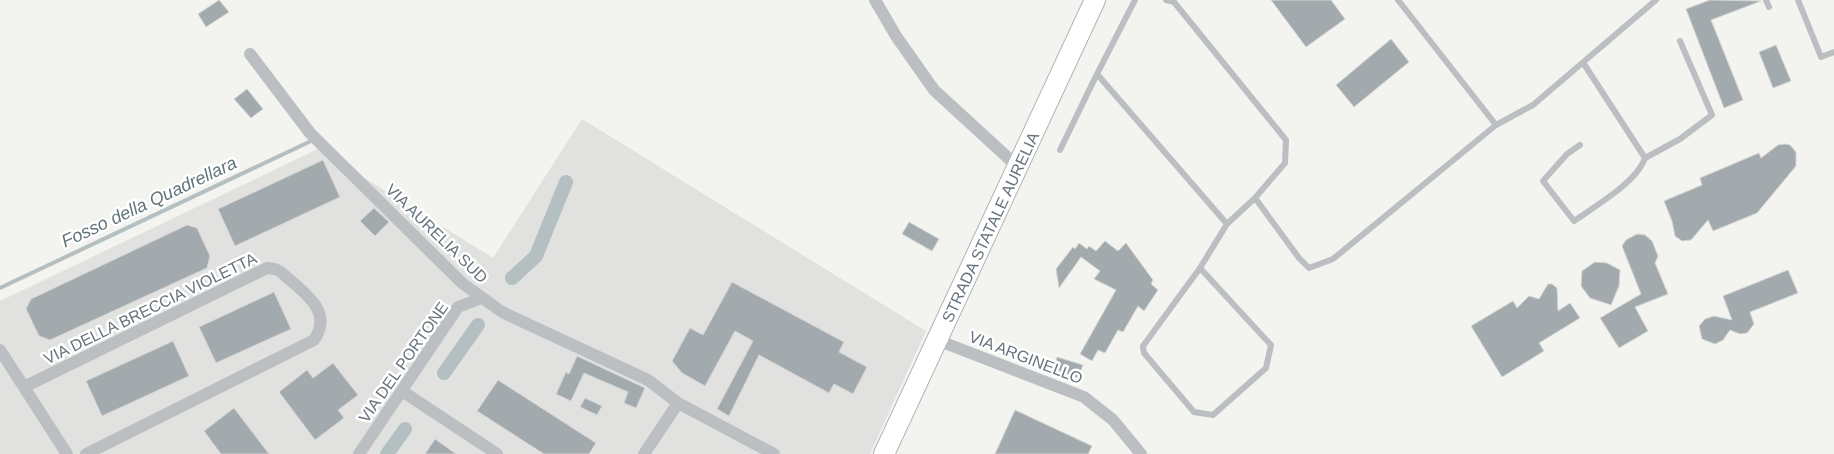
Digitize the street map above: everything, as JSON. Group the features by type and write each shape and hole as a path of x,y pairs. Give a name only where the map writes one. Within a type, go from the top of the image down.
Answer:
{"main road":[{"name":"STRADA STATALE AURELIA","path":"884,454 1095,0"}],"street":[{"path":"875,0 896,36 934,90 1018,168"},
{"name":"VIA AURELIA SUD","path":"250,54 310,133 462,283 502,312 648,380 678,403 774,454"},
{"name":"VIA DELLA BRECCIA VIOLETTA","path":"24,387 267,268 281,272 315,304 322,318 321,330 314,340 86,454"},
{"name":"VIA DEL PORTONE","path":"359,454 458,307 482,298"},
{"name":"VIA ARGINELLO","path":"937,340 1084,397 1113,420 1141,454"},
{"path":"0,350 67,454"},
{"path":"402,391 497,454"},
{"path":"644,454 678,403"}],"lane":[{"path":"1060,150 1135,0"},
{"path":"1166,0 1174,2 1286,140 1285,163 1255,198 1227,224 1200,268 1143,346 1144,353 1194,412 1213,415 1266,368 1271,346 1200,268"},
{"path":"1398,0 1496,125"},
{"path":"1255,198 1299,258 1309,268 1333,259 1496,125 1533,105 1584,64 1656,0"},
{"path":"1766,0 1769,7"},
{"path":"1798,0 1821,57 1834,52"},
{"path":"1580,145 1567,154 1543,181 1574,221 1604,201 1641,168 1645,158 1680,139 1712,115 1680,41"},
{"path":"1584,64 1645,158"},
{"path":"1098,74 1227,224"}],"shaded area":[{"path":"582,119 926,331 870,454 0,454 0,301 318,149 493,258"}],"building":[{"path":"219,0 229,12 206,27 198,14"},
{"path":"1271,0 1331,0 1345,19 1306,47"},
{"path":"1710,0 1761,1 1711,20 1743,100 1724,108 1686,9"},
{"path":"1391,39 1409,62 1354,107 1336,85"},
{"path":"1776,45 1791,81 1773,88 1759,52"},
{"path":"247,89 263,109 251,118 234,99"},
{"path":"1778,145 1790,145 1796,152 1796,166 1757,213 1713,231 1708,220 1691,240 1682,241 1675,236 1672,221 1664,201 1702,185 1700,178 1759,153 1761,158"},
{"path":"323,160 340,197 235,246 218,209"},
{"path":"374,208 389,222 375,236 360,221"},
{"path":"909,222 939,239 932,251 902,234"},
{"path":"187,225 197,228 210,256 207,268 50,340 39,336 26,309 31,299"},
{"path":"1637,234 1645,235 1652,241 1658,256 1655,263 1668,294 1635,307 1648,331 1619,348 1600,318 1641,294 1622,246 1626,240"},
{"path":"1105,241 1118,251 1126,243 1153,280 1151,284 1158,290 1144,311 1138,306 1123,332 1118,330 1105,353 1098,350 1092,361 1080,354 1116,290 1094,279 1100,271 1081,257 1059,288 1056,269 1073,247 1075,249 1079,243 1087,249 1089,246 1096,251"},
{"path":"1595,262 1607,263 1620,270 1619,286 1611,305 1590,298 1581,286 1582,271"},
{"path":"1788,270 1798,293 1750,312 1754,324 1747,333 1740,334 1730,330 1723,340 1715,344 1702,339 1699,326 1705,319 1714,316 1732,320 1723,296"},
{"path":"732,282 844,342 839,352 867,367 853,394 834,384 829,393 759,355 729,416 717,409 753,341 735,331 705,386 682,373 672,361 690,328 703,335"},
{"path":"1548,284 1552,284 1557,288 1558,311 1570,303 1580,318 1539,343 1544,351 1502,377 1471,326 1513,301 1517,308 1529,296 1539,299"},
{"path":"274,292 291,329 216,363 199,327"},
{"path":"173,341 189,376 102,416 86,381"},
{"path":"577,356 645,388 636,408 624,403 628,392 584,373 571,401 556,394 566,372 569,374"},
{"path":"1057,357 1083,365 1078,378 1054,369"},
{"path":"333,363 358,395 338,410 344,418 315,440 279,392 307,370 313,378"},
{"path":"498,380 596,443 589,454 544,454 477,411"},
{"path":"585,398 602,406 597,415 580,407"},
{"path":"234,408 269,454 221,454 204,431"},
{"path":"1015,410 1092,446 1088,454 995,454"},
{"path":"435,439 456,454 425,454"}],"waterway":[{"name":"Fosso della Quadrellara","path":"0,288 309,142"},
{"path":"512,278 536,256 566,182"},
{"path":"444,373 478,325"},
{"path":"387,454 405,429"}]}
